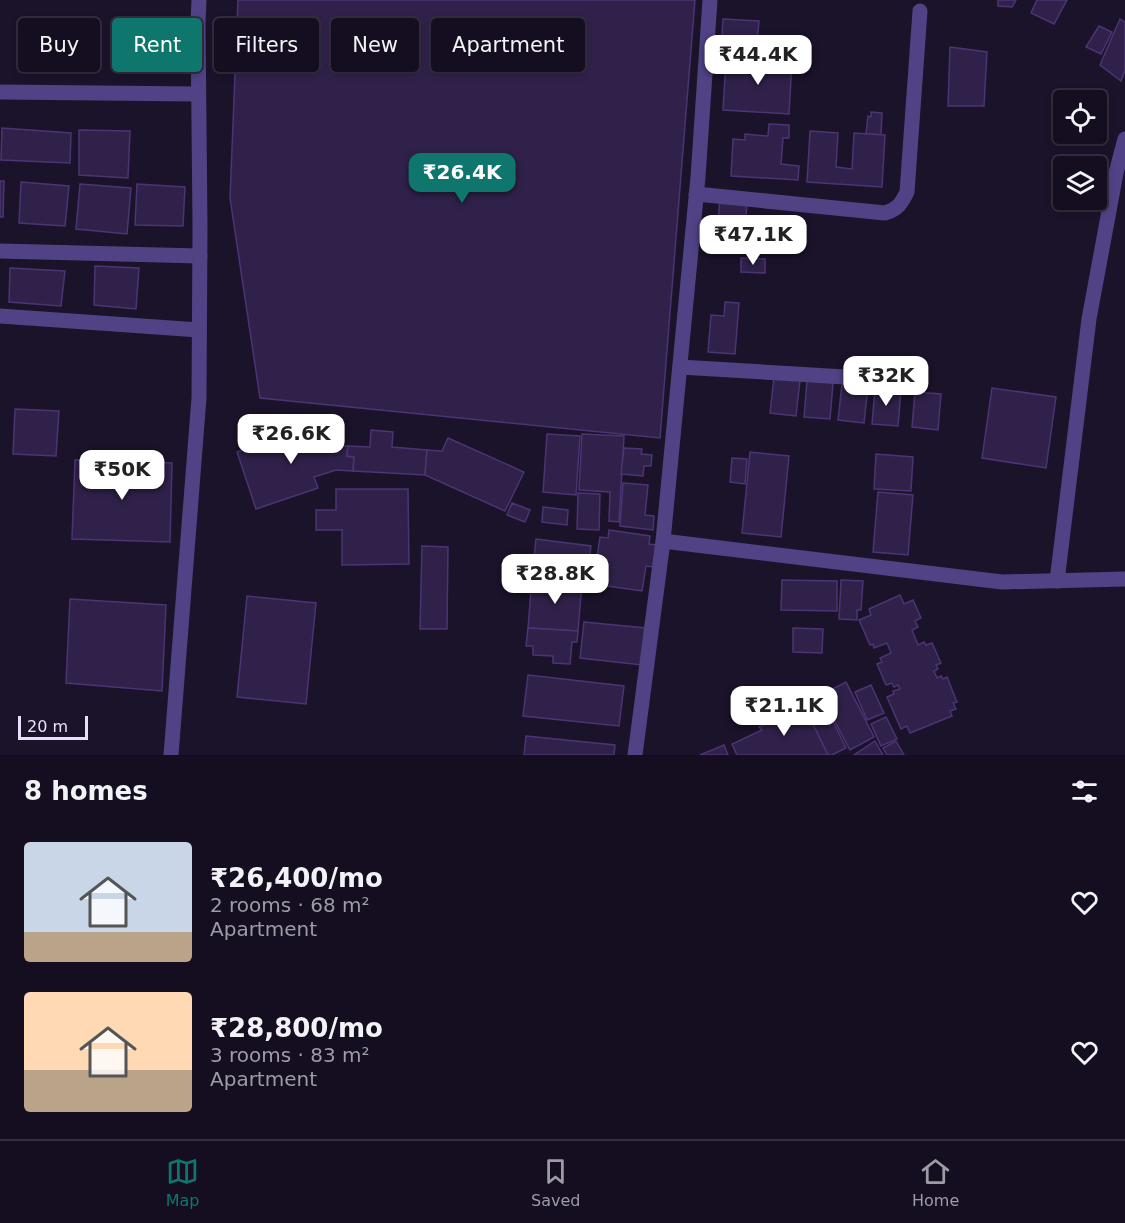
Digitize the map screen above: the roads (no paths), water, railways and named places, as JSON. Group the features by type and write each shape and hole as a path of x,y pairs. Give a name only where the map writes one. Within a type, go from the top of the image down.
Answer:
{"street":[{"path":"171,755 199,399 199,0"},
{"path":"635,755 663,541 696,194 710,0"},
{"path":"696,194 885,213 902,204 907,192 920,11"},
{"path":"0,92 198,94"},
{"path":"1057,581 1089,319 1116,173 1125,139"},
{"path":"0,251 200,256"},
{"path":"0,316 199,330"},
{"path":"680,366 845,377"},
{"path":"663,541 1002,582 1125,579"}]}
